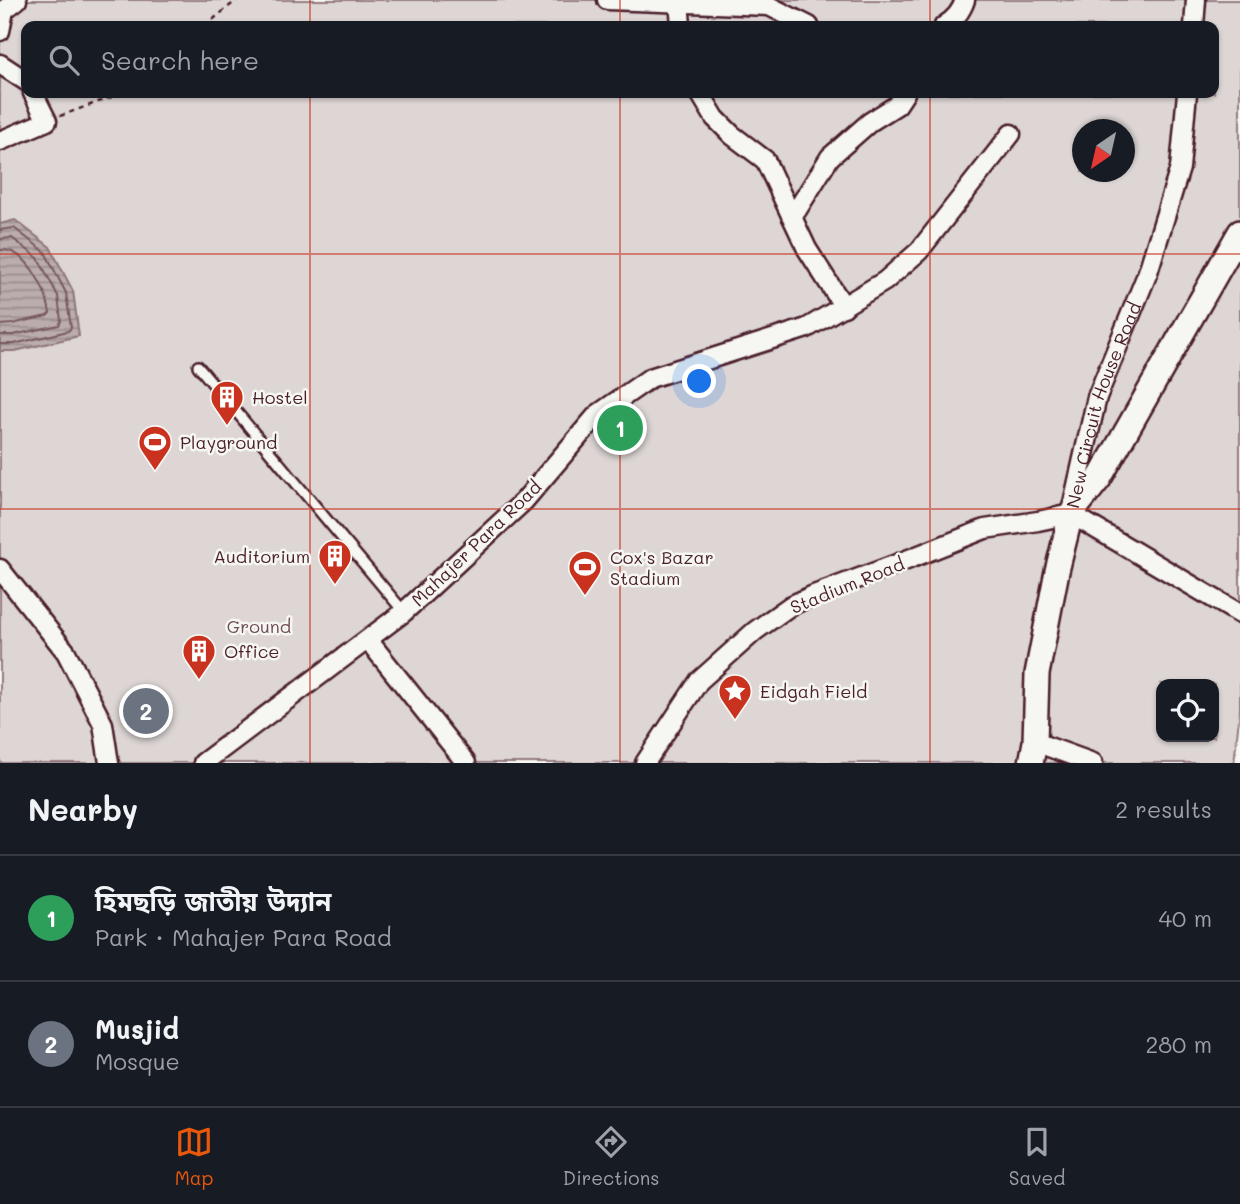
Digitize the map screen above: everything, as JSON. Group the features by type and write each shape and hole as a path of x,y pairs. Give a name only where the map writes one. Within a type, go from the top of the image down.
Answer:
{"street":[{"path":"0,31 4,10 17,0"},
{"path":"607,0 769,6 799,21"},
{"path":"951,21 961,10 965,0"},
{"path":"1194,21 1196,0"},
{"path":"679,1 681,21"},
{"path":"0,64 21,78"},
{"path":"0,141 47,121 36,98"},
{"path":"703,98 715,118 765,160 807,249 844,307"},
{"path":"791,215 797,210 830,157 870,122 897,105 902,98"},
{"name":"New Circuit House Road","path":"1033,752 1037,674 1057,571 1097,397 1148,272 1180,169 1187,98"},
{"name":"Mahajer Para Road","path":"203,763 404,612 524,501 597,415 650,378 807,328 885,281 919,251 1011,134"},
{"path":"1240,232 1099,479 1071,514 1240,614"},
{"name":"Stadium Road","path":"645,763 699,681 755,631 790,607 814,595 985,529 1071,514"},
{"path":"0,569 66,652 103,724 109,763"},
{"path":"368,640 466,763"},
{"path":"1033,752 1093,763"}],"lane":[{"path":"198,366 404,612"}],"path":[{"path":"211,21 237,0"},
{"path":"47,121 109,98"}],"green space":[{"name":"Ground","path":"0,0 1240,0 1240,709 1234,763 0,763"}],"water":[{"path":"15,220 50,247 73,291 79,336 15,351 0,351 0,224"}],"place":[{"name":"Hostel","path":"227,427"},
{"name":"হিমছড়ি জাতীয় উদ্যান","path":"620,428"},
{"name":"Playground","path":"155,472"},
{"name":"Auditorium","path":"335,586"},
{"name":"Cox's Bazar Stadium","path":"585,597"},
{"name":"Office","path":"199,681"},
{"name":"Musjid","path":"146,711"},
{"name":"Eidgah Field","path":"735,721"}]}
